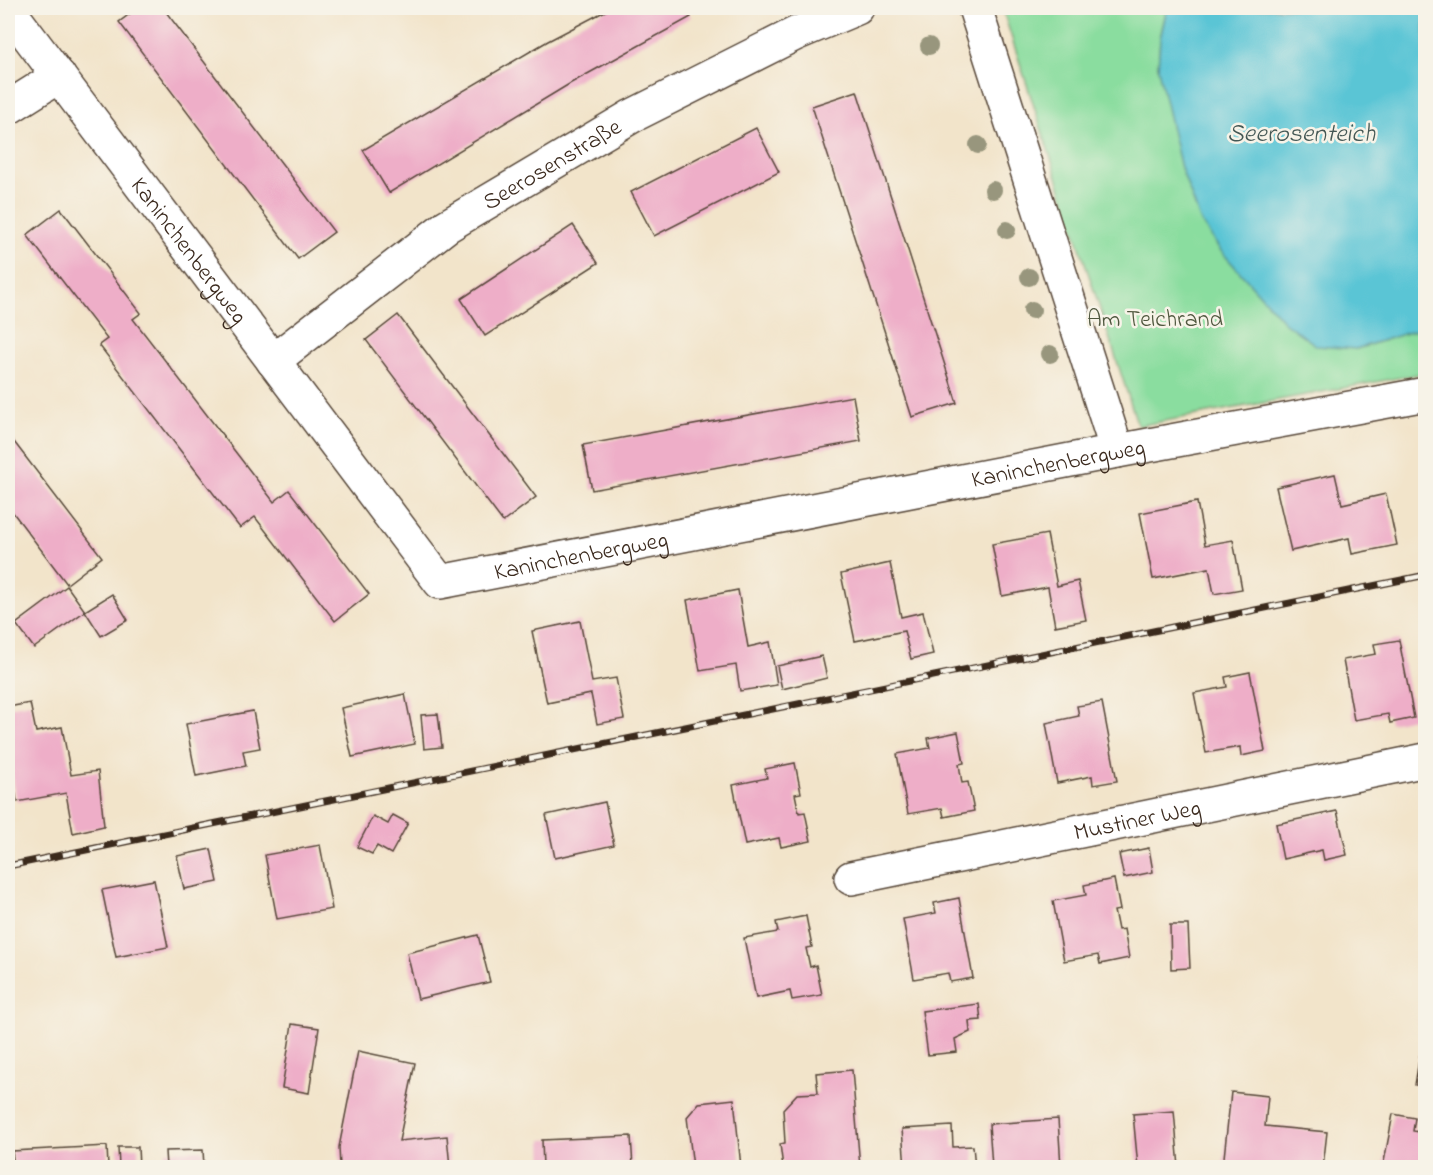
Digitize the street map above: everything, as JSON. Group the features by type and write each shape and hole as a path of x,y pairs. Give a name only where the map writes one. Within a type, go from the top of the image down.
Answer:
{"street":[{"name":"Seerosenstraße","path":"273,361 447,226 632,116 795,34 857,8"},
{"path":"975,8 1117,451"},
{"name":"Kaninchenbergweg","path":"15,11 59,76 440,582 1425,394"},
{"path":"8,108 59,76"},
{"name":"Mustiner Weg","path":"851,878 1425,760"}],"green space":[{"name":"Am Teichrand","path":"1002,8 1167,8 1160,39 1158,69 1356,349 1425,327 1425,373 1138,426"}],"water":[{"name":"Seerosenteich","path":"1167,8 1425,8 1425,327 1356,349 1317,346 1284,322 1221,251 1201,222 1181,168 1158,69 1160,39"}],"building":[{"path":"138,8 163,8 334,232 298,259 119,22"},
{"path":"611,8 685,8 691,17 571,83 389,193 363,150 548,41"},
{"path":"857,91 957,403 912,417 812,106"},
{"path":"756,128 779,172 654,236 631,192"},
{"path":"61,209 141,313 133,319 274,502 289,490 369,594 335,621 255,517 240,528 99,345 107,339 27,235"},
{"path":"573,225 598,263 485,336 461,299"},
{"path":"398,315 536,497 503,522 366,340"},
{"path":"853,396 861,441 592,490 583,445"},
{"path":"8,434 102,557 67,584 8,506"},
{"path":"1335,474 1342,504 1386,494 1397,545 1352,554 1349,538 1291,551 1276,487"},
{"path":"1197,502 1205,545 1233,540 1242,589 1214,594 1209,568 1153,579 1140,513"},
{"path":"1047,534 1057,586 1078,581 1086,620 1055,626 1048,587 1002,596 992,544"},
{"path":"890,563 901,617 923,612 933,654 911,659 904,631 855,641 841,574"},
{"path":"67,586 85,611 34,648 16,624"},
{"path":"738,590 748,647 770,642 777,685 740,691 736,665 700,671 687,600"},
{"path":"112,594 128,620 101,636 85,611"},
{"path":"580,621 592,682 616,678 624,719 597,724 591,694 547,703 532,631"},
{"path":"1399,640 1414,718 1390,723 1388,714 1354,720 1343,660 1376,654 1374,644"},
{"path":"822,656 827,678 782,689 777,666"},
{"path":"1250,672 1265,751 1241,756 1240,747 1206,753 1194,693 1227,687 1225,677"},
{"path":"405,694 415,744 352,757 341,708"},
{"path":"1102,702 1117,781 1093,785 1092,776 1057,783 1046,723 1079,716 1077,706"},
{"path":"30,703 36,732 62,727 71,775 98,771 104,826 73,833 66,793 17,802 8,752 8,707"},
{"path":"253,711 260,748 243,751 246,766 196,776 186,724"},
{"path":"438,714 442,747 424,749 421,715"},
{"path":"958,732 964,763 959,764 962,783 968,782 974,811 944,817 942,808 908,814 897,754 930,748 928,738"},
{"path":"795,763 801,793 795,794 799,813 805,812 811,841 781,847 779,838 745,845 733,785 767,778 765,769"},
{"path":"605,802 614,845 555,858 546,815"},
{"path":"1337,811 1347,855 1324,860 1322,850 1283,859 1276,824"},
{"path":"393,815 408,823 391,854 377,846 372,854 357,847 373,816 388,824"},
{"path":"320,845 332,909 277,919 265,855"},
{"path":"1149,848 1153,872 1124,878 1119,854"},
{"path":"211,849 218,882 184,889 177,856"},
{"path":"1114,879 1120,910 1114,911 1118,930 1124,929 1129,958 1100,964 1098,955 1064,961 1053,901 1086,895 1084,885"},
{"path":"154,880 168,947 116,957 102,890"},
{"path":"959,898 973,978 950,982 948,973 914,979 903,919 936,913 934,903"},
{"path":"806,916 812,947 806,948 810,967 816,965 822,995 792,1000 790,991 756,998 744,938 778,932 776,922"},
{"path":"1170,925 1188,925 1190,968 1171,969"},
{"path":"478,935 490,982 418,999 407,953"},
{"path":"979,1004 981,1020 969,1021 970,1032 955,1039 957,1052 928,1055 922,1011"},
{"path":"292,1024 319,1028 309,1093 282,1088"},
{"path":"358,1051 415,1063 399,1141 447,1136 450,1167 340,1167 339,1147"},
{"path":"1420,1053 1425,1054 1425,1087 1415,1085"},
{"path":"852,1070 860,1167 783,1167 780,1144 785,1143 783,1109 797,1094 818,1093 816,1073"},
{"path":"1231,1092 1268,1096 1265,1126 1327,1132 1323,1167 1223,1167"},
{"path":"734,1099 741,1167 693,1167 687,1117 699,1103"},
{"path":"1174,1111 1179,1167 1138,1167 1133,1114"},
{"path":"1393,1114 1415,1118 1413,1131 1425,1133 1425,1167 1383,1167"},
{"path":"1058,1119 1061,1167 992,1167 989,1124"},
{"path":"952,1126 953,1147 973,1146 975,1167 905,1167 902,1129"},
{"path":"631,1136 633,1167 543,1167 542,1140"},
{"path":"107,1146 108,1167 14,1167 12,1151"},
{"path":"118,1147 138,1147 139,1167 119,1167"},
{"path":"203,1150 204,1167 166,1167 165,1151"}],"railway":[{"path":"8,866 1426,575"}]}
